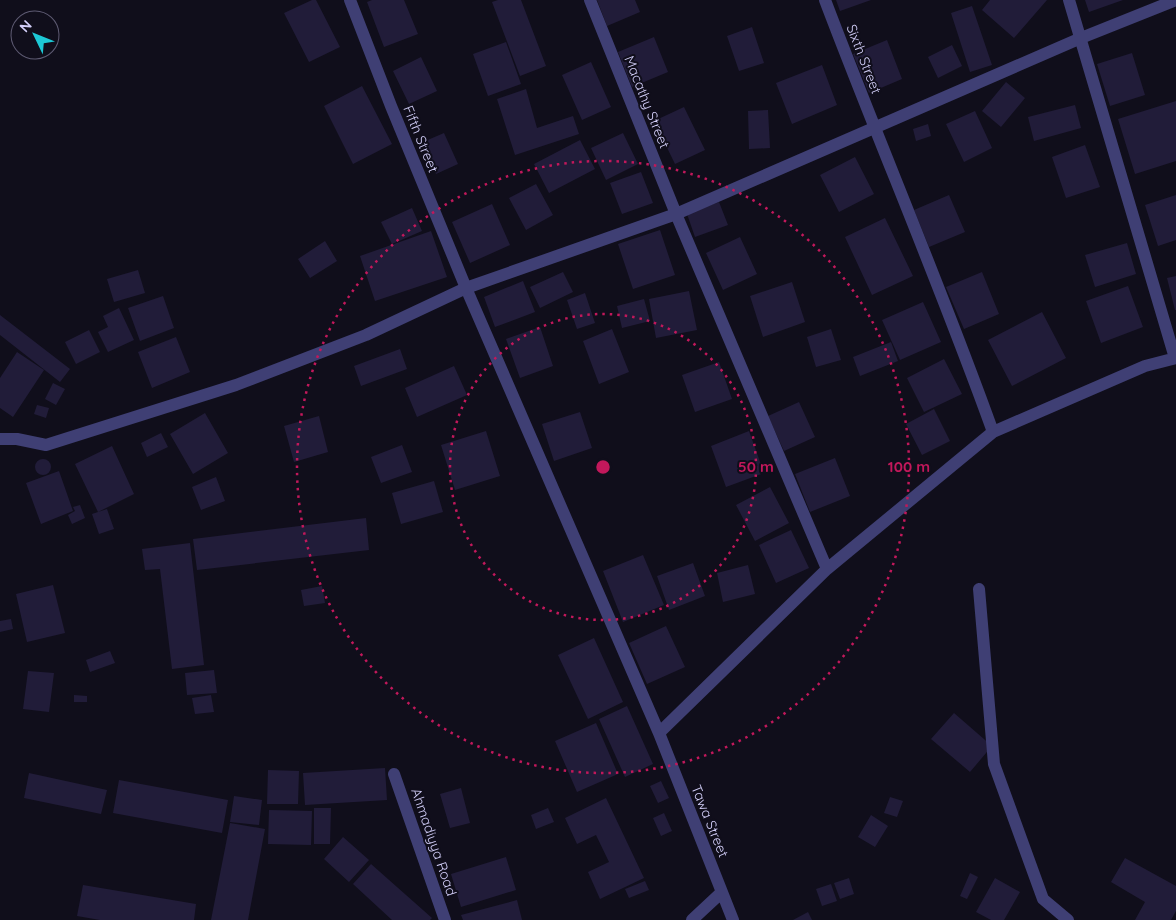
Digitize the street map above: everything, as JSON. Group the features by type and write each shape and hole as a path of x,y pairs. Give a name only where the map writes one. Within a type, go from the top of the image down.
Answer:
{"street":[{"name":"Fifth Street","path":"350,0 391,106 466,288 659,733"},
{"name":"Macathy Street","path":"590,0 676,214 827,569"},
{"name":"Sixth Street","path":"825,0 874,128 958,335 993,432"},
{"path":"659,733 827,569 993,432 1146,366 1175,358 1069,0"},
{"path":"0,439 17,439 46,445 227,388 366,335 466,288 676,214 874,128 1082,43 1176,0"},
{"path":"979,589 994,764 1042,900 1068,920"},
{"name":"Tawa Street","path":"659,733 733,920"},
{"name":"Ahmadiyya Road","path":"394,774 445,920"},
{"path":"692,920 722,892"}],"building":[{"path":"312,0 316,0 340,47 309,62 284,13"},
{"path":"372,0 404,0 418,34 384,47 367,2"},
{"path":"498,0 521,0 546,66 520,76 492,2"},
{"path":"597,0 635,0 640,12 607,26"},
{"path":"836,0 871,0 840,11"},
{"path":"990,0 1047,0 1014,38 982,10"},
{"path":"1085,0 1123,0 1089,12"},
{"path":"972,6 992,65 970,72 951,13"},
{"path":"752,27 764,63 739,71 727,36"},
{"path":"654,37 668,72 632,87 618,52"},
{"path":"887,40 902,79 869,93 853,54"},
{"path":"506,42 521,84 488,96 473,54"},
{"path":"952,45 962,66 938,78 928,57"},
{"path":"1132,53 1145,95 1110,106 1097,64"},
{"path":"421,57 437,91 409,104 393,71"},
{"path":"591,62 611,107 582,120 562,75"},
{"path":"822,65 837,105 792,124 776,83"},
{"path":"1006,82 1025,98 1001,127 982,111"},
{"path":"362,86 392,144 353,164 324,106"},
{"path":"526,89 537,128 573,116 579,134 515,155 497,99"},
{"path":"1176,101 1176,161 1135,174 1118,119"},
{"path":"1075,105 1081,128 1034,141 1028,117"},
{"path":"684,107 705,150 675,164 654,121"},
{"path":"768,110 770,148 749,149 748,111"},
{"path":"975,111 992,148 964,162 946,124"},
{"path":"928,124 931,136 916,141 913,129"},
{"path":"444,133 458,164 436,174 423,142"},
{"path":"623,133 638,164 606,180 591,148"},
{"path":"580,140 595,169 549,193 534,164"},
{"path":"1085,145 1100,187 1066,198 1052,157"},
{"path":"855,157 874,194 839,212 820,175"},
{"path":"641,172 653,203 622,214 610,183"},
{"path":"536,184 553,215 526,230 509,198"},
{"path":"949,195 965,232 929,247 914,210"},
{"path":"1176,195 1176,240 1158,246 1145,205"},
{"path":"719,202 728,225 695,237 687,214"},
{"path":"492,204 510,245 470,263 452,222"},
{"path":"412,208 422,231 392,244 381,222"},
{"path":"885,218 913,276 872,295 845,237"},
{"path":"660,230 675,275 633,289 618,244"},
{"path":"431,231 447,277 375,301 360,256"},
{"path":"740,237 757,274 723,290 706,253"},
{"path":"325,241 337,261 310,278 298,259"},
{"path":"1127,243 1136,274 1095,287 1085,255"},
{"path":"138,270 145,293 114,302 107,279"},
{"path":"563,272 573,292 540,308 530,287"},
{"path":"982,272 999,314 964,329 946,287"},
{"path":"1176,276 1176,310 1175,310 1167,278"},
{"path":"523,281 535,312 495,327 484,297"},
{"path":"792,282 805,322 763,337 750,296"},
{"path":"1128,286 1143,327 1101,343 1086,301"},
{"path":"689,291 697,330 656,338 649,299"},
{"path":"585,293 595,323 577,329 567,300"},
{"path":"163,296 174,328 140,341 128,308"},
{"path":"644,299 650,321 622,328 617,306"},
{"path":"923,302 941,342 900,360 882,320"},
{"path":"119,308 134,340 108,352 98,332 108,327 103,316"},
{"path":"1042,312 1066,358 1012,386 988,340"},
{"path":"0,315 70,369 60,382 0,335"},
{"path":"540,327 553,366 520,378 506,339"},
{"path":"612,329 629,372 599,384 583,341"},
{"path":"831,329 841,360 816,367 807,337"},
{"path":"89,330 100,352 76,364 65,342"},
{"path":"176,337 190,372 152,388 138,352"},
{"path":"891,342 898,361 860,376 853,357"},
{"path":"400,349 407,369 361,386 354,366"},
{"path":"17,352 44,370 13,417 0,408 0,378"},
{"path":"944,359 962,394 924,412 907,378"},
{"path":"719,362 732,399 695,412 682,375"},
{"path":"454,366 467,395 417,417 405,388"},
{"path":"53,383 65,389 56,405 45,399"},
{"path":"799,402 815,437 784,451 768,416"},
{"path":"37,405 49,408 46,418 34,414"},
{"path":"934,409 950,441 922,455 906,424"},
{"path":"580,412 592,448 554,461 542,424"},
{"path":"205,413 228,453 193,474 170,434"},
{"path":"319,416 328,452 294,462 284,426"},
{"path":"486,431 500,476 455,490 441,445"},
{"path":"749,431 764,473 726,487 711,446"},
{"path":"161,433 168,447 147,457 141,443"},
{"path":"402,445 412,472 381,483 371,457"},
{"path":"112,446 134,494 98,512 75,464"},
{"path":"835,458 850,496 810,512 795,474"},
{"path":"43,459 51,467 43,475 35,467"},
{"path":"59,471 73,511 41,524 26,483"},
{"path":"216,477 225,501 201,510 192,487"},
{"path":"434,481 443,512 401,524 392,493"},
{"path":"770,487 789,523 755,541 736,505"},
{"path":"80,505 85,518 72,524 68,515 75,511 73,507"},
{"path":"107,509 114,529 99,534 92,514"},
{"path":"366,518 369,550 197,570 193,539"},
{"path":"791,530 809,568 776,583 759,545"},
{"path":"190,543 204,665 172,669 160,569 145,570 142,549"},
{"path":"643,555 664,605 623,622 603,571"},
{"path":"693,563 705,596 669,610 657,576"},
{"path":"748,565 755,594 723,602 717,573"},
{"path":"53,585 65,633 27,642 16,594"},
{"path":"322,586 325,603 304,606 301,590"},
{"path":"11,619 13,629 0,632 0,621"},
{"path":"666,626 685,667 647,684 629,643"},
{"path":"594,638 623,702 588,719 558,655"},
{"path":"110,651 115,663 90,672 86,660"},
{"path":"214,670 217,693 187,695 185,673"},
{"path":"28,671 54,673 49,712 23,709"},
{"path":"74,695 87,696 87,702 74,702"},
{"path":"211,695 214,712 195,714 192,698"},
{"path":"627,706 653,764 625,777 599,719"},
{"path":"954,713 992,746 970,772 931,739"},
{"path":"596,723 618,774 577,792 555,741"},
{"path":"385,768 387,800 305,805 303,773"},
{"path":"268,770 299,771 298,804 267,804"},
{"path":"29,773 107,790 101,814 24,798"},
{"path":"119,780 228,800 222,833 113,813"},
{"path":"661,781 669,798 658,803 650,786"},
{"path":"461,788 470,823 450,828 440,794"},
{"path":"234,796 262,800 259,825 230,822"},
{"path":"890,797 903,801 897,817 884,813"},
{"path":"606,798 644,878 600,899 588,872 609,862 596,835 577,844 565,818"},
{"path":"314,808 331,808 330,844 314,844"},
{"path":"548,808 554,822 536,829 531,815"},
{"path":"269,810 312,811 311,845 268,844"},
{"path":"664,813 672,831 661,836 653,818"},
{"path":"871,815 888,826 875,847 858,837"},
{"path":"230,823 265,829 248,920 211,920"},
{"path":"343,837 369,860 349,882 324,859"},
{"path":"506,857 516,890 461,907 451,874"},
{"path":"1125,858 1176,886 1176,911 1171,920 1135,920 1145,902 1111,882"},
{"path":"371,864 432,918 430,920 392,920 353,884"},
{"path":"970,873 978,877 967,899 960,896"},
{"path":"849,878 854,894 840,899 834,883"},
{"path":"995,878 1020,892 1004,920 991,920 976,912"},
{"path":"645,881 649,890 629,898 625,889"},
{"path":"831,884 837,901 822,906 816,889"},
{"path":"83,885 196,904 194,920 100,920 77,916"},
{"path":"517,900 522,920 463,920 461,915"},
{"path":"808,912 812,920 793,920"}]}
